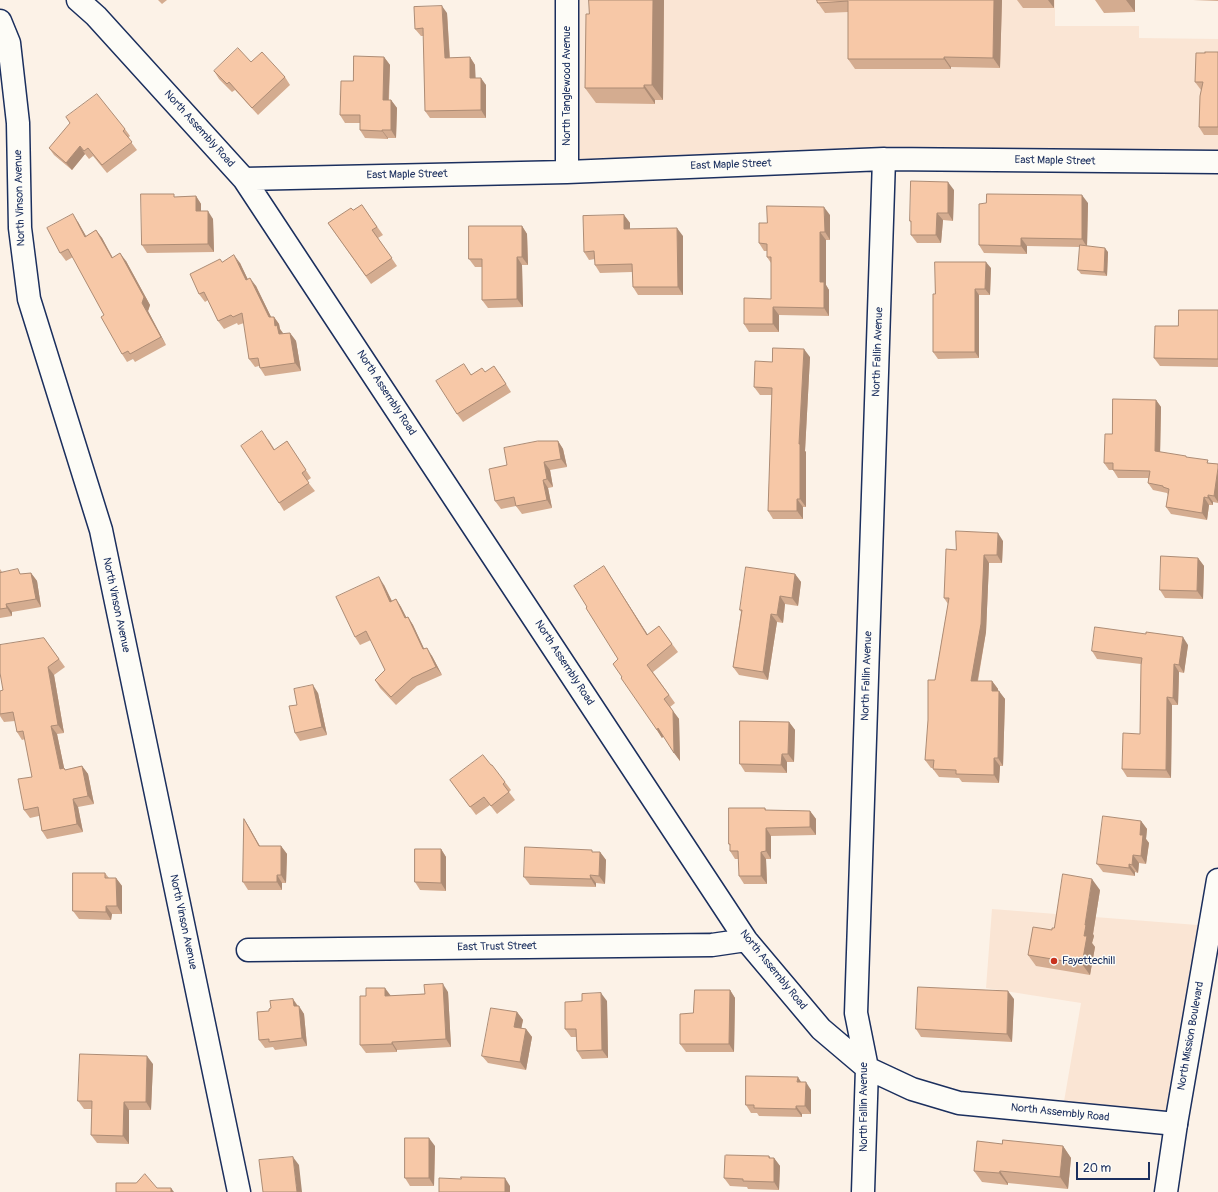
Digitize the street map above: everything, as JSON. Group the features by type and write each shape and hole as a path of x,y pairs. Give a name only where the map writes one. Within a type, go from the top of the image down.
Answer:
{"street":[{"name":"North Assembly Road","path":"78,0 96,16 244,179 746,940 821,1029 866,1068 912,1089 959,1103 1176,1124"},
{"name":"North Tanglewood Avenue","path":"567,0 567,172"},
{"name":"North Vinson Avenue","path":"0,21 9,43 17,116 20,228 29,299 100,530 239,1192"},
{"name":"East Maple Street","path":"244,179 567,172 884,158 1218,162"},
{"name":"North Fallin Avenue","path":"863,1192 866,1068 856,1013 884,158"},
{"name":"North Mission Boulevard","path":"1166,1192 1176,1124 1213,940 1218,880"},
{"name":"East Trust Street","path":"248,950 712,945 746,940"}],"shaded area":[{"path":"567,0 1055,0 1055,26 1139,26 1139,38 1218,39 1218,162 567,172"},
{"path":"992,909 1210,926 1176,1124 1062,1113 1081,1003 986,988"}],"building":[{"path":"589,0 653,0 652,85 644,85 644,88 585,88 586,14 589,14"},
{"path":"817,0 994,0 993,58 944,57 944,59 848,59 848,1 818,3"},
{"path":"442,6 445,58 470,57 470,78 481,78 481,110 425,111 423,28 415,29 414,7"},
{"path":"238,48 251,62 262,52 285,77 252,108 229,82 227,84 214,71"},
{"path":"1218,52 1218,127 1199,127 1200,96 1203,82 1195,82 1196,53"},
{"path":"354,56 384,57 383,100 391,100 391,130 360,130 360,115 340,115 341,81 353,81"},
{"path":"97,94 125,129 123,131 132,142 102,165 88,148 84,151 80,146 66,163 49,148 70,123 66,117"},
{"path":"911,181 948,182 948,213 937,213 936,235 911,235"},
{"path":"141,194 174,194 174,197 196,196 196,211 208,211 208,244 142,245"},
{"path":"987,194 1082,195 1082,239 1021,238 1021,246 979,245 979,204 986,203"},
{"path":"362,205 377,227 372,230 392,258 366,276 328,223 351,208 353,210"},
{"path":"767,206 824,207 825,232 820,232 820,282 824,282 824,308 773,307 773,324 744,324 744,298 771,299 771,257 767,257 767,244 759,243 759,223 767,223"},
{"path":"73,214 85,237 96,230 112,258 120,253 144,297 142,303 161,337 130,354 128,351 122,354 101,317 104,315 68,249 60,253 47,228"},
{"path":"624,215 624,229 677,228 678,287 633,287 632,264 595,265 594,251 584,252 583,216"},
{"path":"469,226 522,226 522,257 517,257 517,299 482,300 482,259 469,259"},
{"path":"1080,245 1105,248 1104,272 1078,270"},
{"path":"234,255 246,280 250,278 269,317 274,317 275,326 277,325 279,334 290,333 295,363 260,368 258,358 249,359 242,313 233,317 231,315 218,321 204,292 199,294 190,274 220,259 222,262"},
{"path":"935,262 986,262 985,289 975,289 975,352 933,352 933,294 935,294"},
{"path":"1179,310 1218,310 1218,359 1154,358 1155,326 1178,326"},
{"path":"773,348 804,349 799,444 800,499 797,499 797,511 768,511 772,388 754,387 755,361 772,362"},
{"path":"464,364 471,375 482,368 485,372 494,366 506,384 457,414 436,381"},
{"path":"1113,399 1156,400 1155,451 1208,460 1207,463 1218,464 1214,496 1208,495 1208,498 1204,497 1202,513 1166,507 1169,489 1163,486 1148,483 1150,471 1113,470 1113,463 1104,463 1105,434 1112,434"},
{"path":"262,431 274,450 287,441 306,470 302,473 309,483 279,503 241,446"},
{"path":"538,441 558,441 561,459 544,462 547,479 543,480 547,500 516,506 514,497 495,501 489,469 507,465 504,448"},
{"path":"956,531 998,533 997,555 984,555 981,624 971,681 992,681 992,691 999,691 998,758 994,758 994,775 956,774 956,770 933,769 934,760 925,760 928,720 928,680 935,680 949,598 944,598 946,549 956,550"},
{"path":"1161,556 1198,558 1197,591 1160,590"},
{"path":"604,566 647,635 659,626 672,644 647,665 669,695 664,699 673,711 674,753 658,728 657,730 621,678 622,677 613,664 618,659 574,586"},
{"path":"746,567 795,574 792,598 780,596 777,615 771,614 763,672 733,667 742,610 740,610"},
{"path":"18,569 20,574 31,573 36,599 6,604 7,608 0,609 0,573"},
{"path":"379,577 390,602 396,599 405,618 408,617 423,649 427,648 436,667 412,678 391,697 375,680 385,670 366,631 355,637 336,597"},
{"path":"1095,627 1183,637 1179,665 1174,664 1173,698 1167,697 1166,770 1122,769 1123,733 1140,734 1142,658 1092,651"},
{"path":"44,638 59,659 48,667 58,725 51,726 60,769 64,768 65,770 82,766 88,796 73,799 77,824 42,831 38,807 24,810 18,779 32,777 23,731 17,732 13,712 0,714 0,691 3,690 0,673 0,645"},
{"path":"313,685 322,727 295,733 289,706 297,705 294,689"},
{"path":"740,721 789,722 788,754 782,754 781,765 740,764"},
{"path":"483,755 505,782 503,784 509,792 491,806 484,797 470,807 450,780"},
{"path":"729,808 765,808 765,810 810,811 810,827 766,828 766,851 761,852 761,876 739,876 738,851 730,851"},
{"path":"1103,816 1141,821 1140,835 1143,835 1141,856 1133,855 1132,865 1129,864 1129,868 1097,864"},
{"path":"244,819 259,846 281,846 281,875 277,875 277,882 243,882"},
{"path":"525,847 592,850 592,852 600,852 599,876 590,875 591,879 524,877"},
{"path":"415,849 441,849 441,883 415,882"},
{"path":"73,873 105,873 105,878 116,878 117,906 106,906 106,912 73,911"},
{"path":"1063,874 1092,879 1084,936 1087,936 1082,964 1028,955 1033,927 1052,930 1052,928 1054,928"},
{"path":"443,984 446,1039 392,1042 392,1044 360,1045 360,996 366,996 366,988 385,988 385,996 425,994 424,985"},
{"path":"918,987 1008,991 1007,1034 916,1029"},
{"path":"695,990 730,990 729,1044 680,1044 680,1014 693,1013"},
{"path":"601,993 602,1050 577,1051 576,1029 565,1029 565,1002 582,1001 582,994"},
{"path":"293,999 294,1006 299,1006 302,1038 269,1042 269,1039 259,1040 257,1012 269,1011 271,1008 270,1001"},
{"path":"491,1008 517,1012 514,1027 526,1029 520,1062 482,1056"},
{"path":"80,1054 147,1056 146,1102 124,1102 123,1136 91,1135 92,1101 78,1101"},
{"path":"746,1076 798,1077 797,1082 806,1082 805,1106 796,1106 796,1109 754,1108 754,1105 746,1105"},
{"path":"405,1138 429,1138 429,1178 405,1178"},
{"path":"1003,1140 1063,1146 1060,1177 1000,1171 999,1173 974,1171 977,1141 1002,1144"},
{"path":"726,1155 769,1156 769,1158 774,1158 774,1182 743,1181 743,1179 724,1178"},
{"path":"293,1157 297,1192 263,1192 259,1160"},
{"path":"145,1174 157,1188 171,1188 171,1192 116,1192 116,1183 136,1183"},
{"path":"461,1177 505,1178 505,1192 439,1192 439,1178 461,1179"}],"place":[{"name":"Fayettechill","path":"1054,961"}]}
